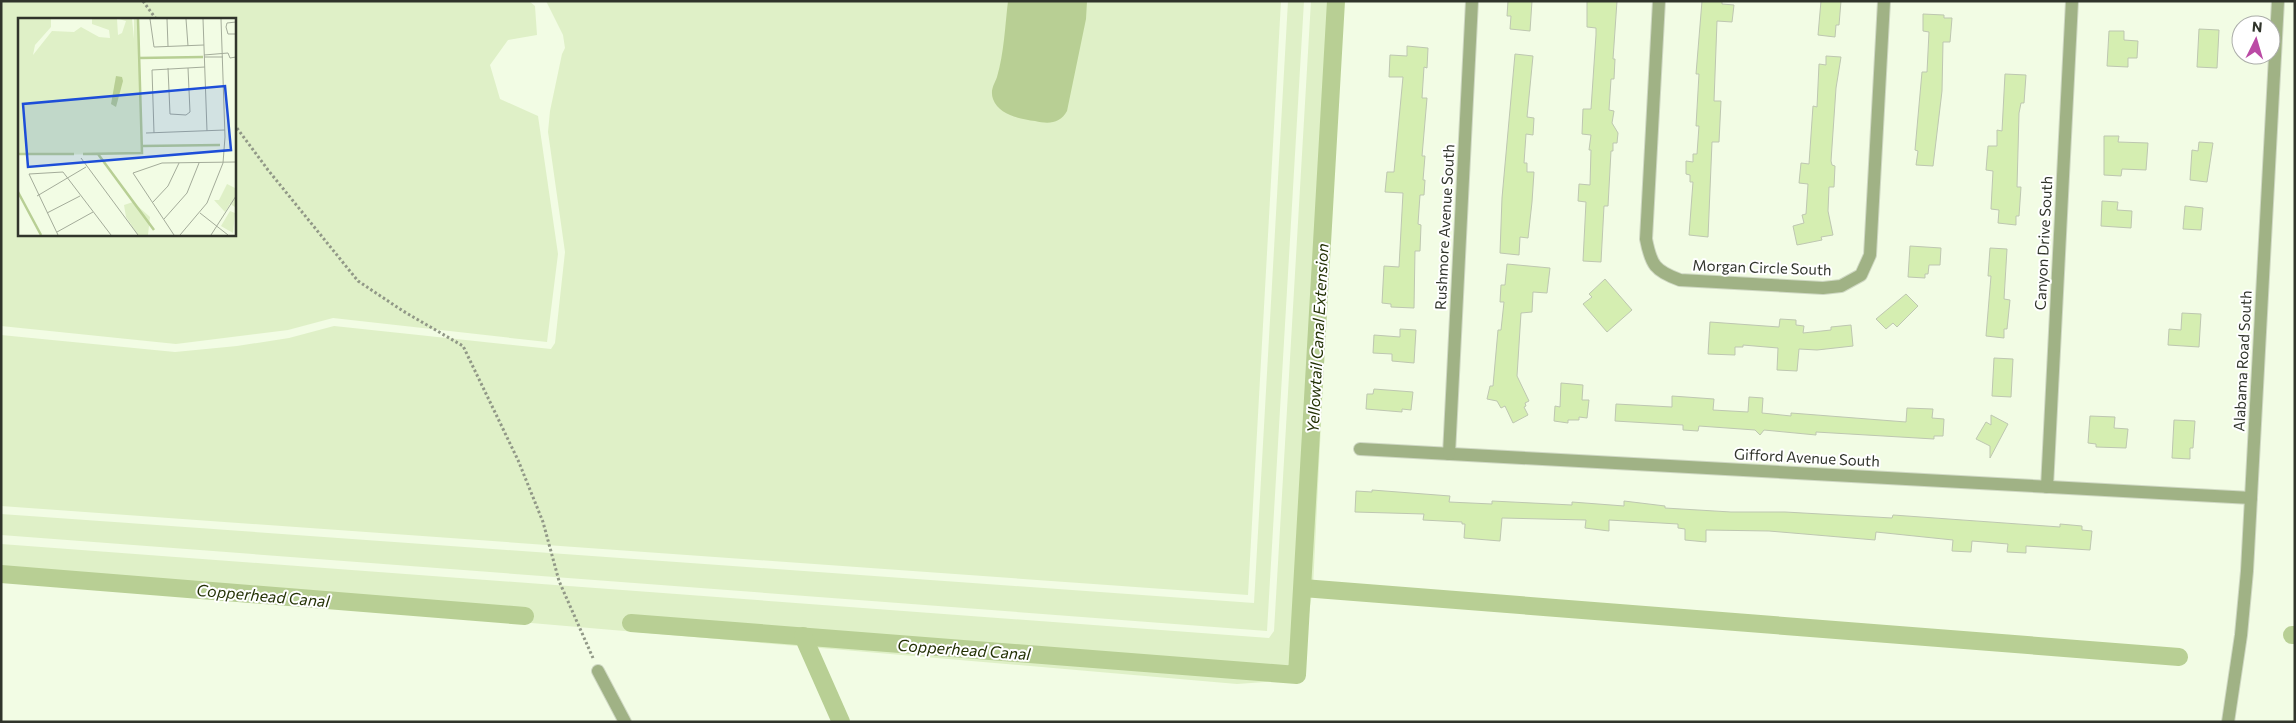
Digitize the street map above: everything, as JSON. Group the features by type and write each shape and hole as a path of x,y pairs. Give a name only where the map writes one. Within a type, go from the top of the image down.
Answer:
{"street":[{"name":"Rushmore Avenue South","path":"1449,454 1472,1"},
{"name":"Morgan Circle South","path":"1659,1 1646,238 1650,259 1662,273 1680,280 1823,288 1841,286 1861,274 1870,255 1884,1"},
{"name":"Canyon Drive South","path":"2046,487 2072,1"},
{"name":"Alabama Road South","path":"2228,722 2241,634 2251,498 2278,1"},
{"name":"Gifford Avenue South","path":"1360,449 2251,498"},
{"path":"598,670 625,722"}],"path":[{"path":"142,1 155,18"},
{"path":"235,125 268,170 358,281 402,311 463,346 518,460 543,522 559,581 598,670"}],"shaded area":[{"path":"1,1 529,1 535,6 537,35 508,40 490,65 500,99 538,116 558,254 547,342 333,318 288,330 176,344 1,326"},
{"path":"546,1 1281,1 1248,595 1,506 1,335 175,352 237,346 289,338 334,326 551,349 555,343 565,252 548,132 550,111 562,54 565,48 563,35"},
{"path":"1008,1 1087,1 1086,19 1067,111 1057,121 1044,123 1011,115 1000,109 993,99 992,90 1001,59"},
{"path":"1288,1 1304,1 1267,631 1,535 1,514 1254,603"},
{"path":"1311,1 1342,1 1313,587 1302,661 1289,677 1280,681 1237,684 1,577 1,544 1269,638 1274,631"}],"building":[{"path":"1508,1 1532,1 1530,31 1510,29 1511,16 1507,16"},
{"path":"1587,1 1617,1 1613,59 1615,59 1614,79 1611,79 1609,110 1614,111 1612,123 1618,133 1617,143 1613,143 1613,151 1611,151 1608,206 1604,206 1601,262 1583,261 1586,202 1578,201 1579,184 1590,185 1591,150 1589,150 1591,135 1582,134 1583,109 1591,109 1596,28 1587,27"},
{"path":"1702,1 1722,1 1722,4 1734,5 1732,22 1717,21 1714,101 1721,101 1719,142 1712,142 1708,237 1689,235 1693,182 1690,182 1690,175 1686,174 1686,161 1693,162 1693,154 1697,154 1699,126 1696,126 1699,74 1696,74"},
{"path":"1821,1 1841,1 1839,25 1836,25 1835,37 1818,35"},
{"path":"1923,14 1944,15 1944,18 1952,18 1950,42 1943,42 1942,91 1933,166 1916,165 1918,151 1915,150 1922,72 1927,72 1929,32 1923,31"},
{"path":"2199,29 2219,30 2217,68 2197,67"},
{"path":"2109,31 2124,31 2124,40 2138,41 2137,58 2128,58 2128,67 2107,66"},
{"path":"1407,46 1428,48 1427,68 1424,67 1422,98 1427,98 1422,156 1425,156 1423,180 1425,180 1424,195 1420,195 1418,224 1421,225 1420,251 1415,251 1414,308 1391,307 1391,304 1382,303 1384,266 1399,267 1403,193 1385,192 1387,172 1394,172 1403,77 1389,77 1390,55 1407,56"},
{"path":"1515,54 1533,56 1527,117 1534,118 1533,135 1526,134 1524,163 1527,163 1527,172 1534,172 1532,202 1528,238 1520,237 1519,255 1500,253 1502,198"},
{"path":"1826,56 1841,57 1836,88 1831,161 1832,165 1835,166 1834,187 1829,187 1828,211 1833,235 1821,237 1822,240 1797,245 1793,226 1804,223 1802,215 1806,214 1808,184 1799,183 1801,163 1809,164 1813,106 1817,107 1819,64 1826,65"},
{"path":"2005,74 2026,75 2024,103 2021,103 2019,113 2017,187 2021,187 2019,216 2016,216 2016,225 1998,223 1999,210 1991,209 1993,171 1986,170 1988,146 1997,146 1997,130 2002,131"},
{"path":"2104,136 2119,136 2118,142 2148,143 2146,170 2122,169 2121,176 2104,175"},
{"path":"2199,142 2213,143 2207,182 2190,180 2192,150 2198,151"},
{"path":"2102,201 2118,202 2117,210 2132,211 2131,228 2101,226"},
{"path":"2185,206 2203,208 2201,230 2183,229"},
{"path":"1910,246 1941,248 1940,265 1929,265 1928,274 1925,274 1925,278 1908,277"},
{"path":"1990,248 2007,249 2004,299 2010,300 2007,329 2004,329 2004,338 1986,336 1991,276 1988,276"},
{"path":"1507,264 1550,268 1547,293 1533,292 1532,312 1521,313 1517,376 1529,401 1525,403 1526,406 1524,407 1528,415 1513,423 1505,406 1501,408 1497,401 1487,399 1490,386 1493,386 1498,330 1501,330 1504,302 1500,302 1501,285 1505,285"},
{"path":"1605,279 1632,310 1607,332 1583,304 1592,297 1589,294"},
{"path":"1906,294 1918,306 1897,327 1893,323 1886,329 1876,319"},
{"path":"2182,313 2201,314 2199,347 2168,345 2169,329 2181,330"},
{"path":"1780,319 1796,320 1796,325 1804,326 1803,333 1831,330 1831,327 1851,325 1853,346 1817,350 1799,349 1797,371 1777,370 1778,348 1743,345 1743,347 1735,347 1735,355 1708,354 1710,322 1779,327"},
{"path":"1400,329 1416,330 1414,363 1392,361 1392,354 1373,353 1374,335 1400,337"},
{"path":"1994,358 2013,359 2011,397 1992,396"},
{"path":"1561,383 1583,385 1582,400 1589,400 1587,418 1579,417 1579,420 1568,420 1568,423 1554,421 1555,406 1560,407"},
{"path":"1374,389 1413,392 1411,410 1402,409 1402,412 1366,409 1367,394 1373,394"},
{"path":"1672,396 1714,399 1713,410 1748,412 1749,397 1763,398 1762,413 1791,416 1791,413 1906,422 1907,408 1933,409 1932,418 1944,419 1943,436 1934,436 1934,439 1816,432 1816,435 1764,430 1760,435 1755,430 1699,426 1698,431 1683,430 1683,425 1615,421 1616,404 1672,407"},
{"path":"1991,415 2008,424 1990,458 1990,446 1976,439 1986,422 1991,425"},
{"path":"2090,416 2115,417 2114,428 2128,429 2126,448 2096,447 2096,444 2088,443"},
{"path":"2174,420 2195,421 2193,448 2190,448 2190,459 2172,458"},
{"path":"1372,490 1450,496 1449,502 1492,504 1492,501 1572,505 1572,502 1624,506 1624,501 1665,506 1665,508 1731,512 1785,512 1892,518 1893,515 2060,527 2060,524 2082,526 2082,530 2092,531 2090,550 2026,546 2026,553 2007,552 2008,544 1972,541 1971,552 1952,551 1953,540 1876,532 1875,540 1769,531 1706,530 1706,542 1685,540 1685,529 1678,528 1678,524 1609,520 1609,531 1585,528 1586,520 1502,518 1500,541 1464,538 1465,524 1462,524 1462,522 1423,520 1424,514 1355,512 1356,491 1372,492"}],"waterway":[{"name":"Yellowtail Canal Extension","path":"631,623 1297,675 1336,1"},
{"name":"Copperhead Canal","path":"1,574 525,616"},
{"path":"1303,588 2179,657"},
{"path":"803,636 841,722"}]}
